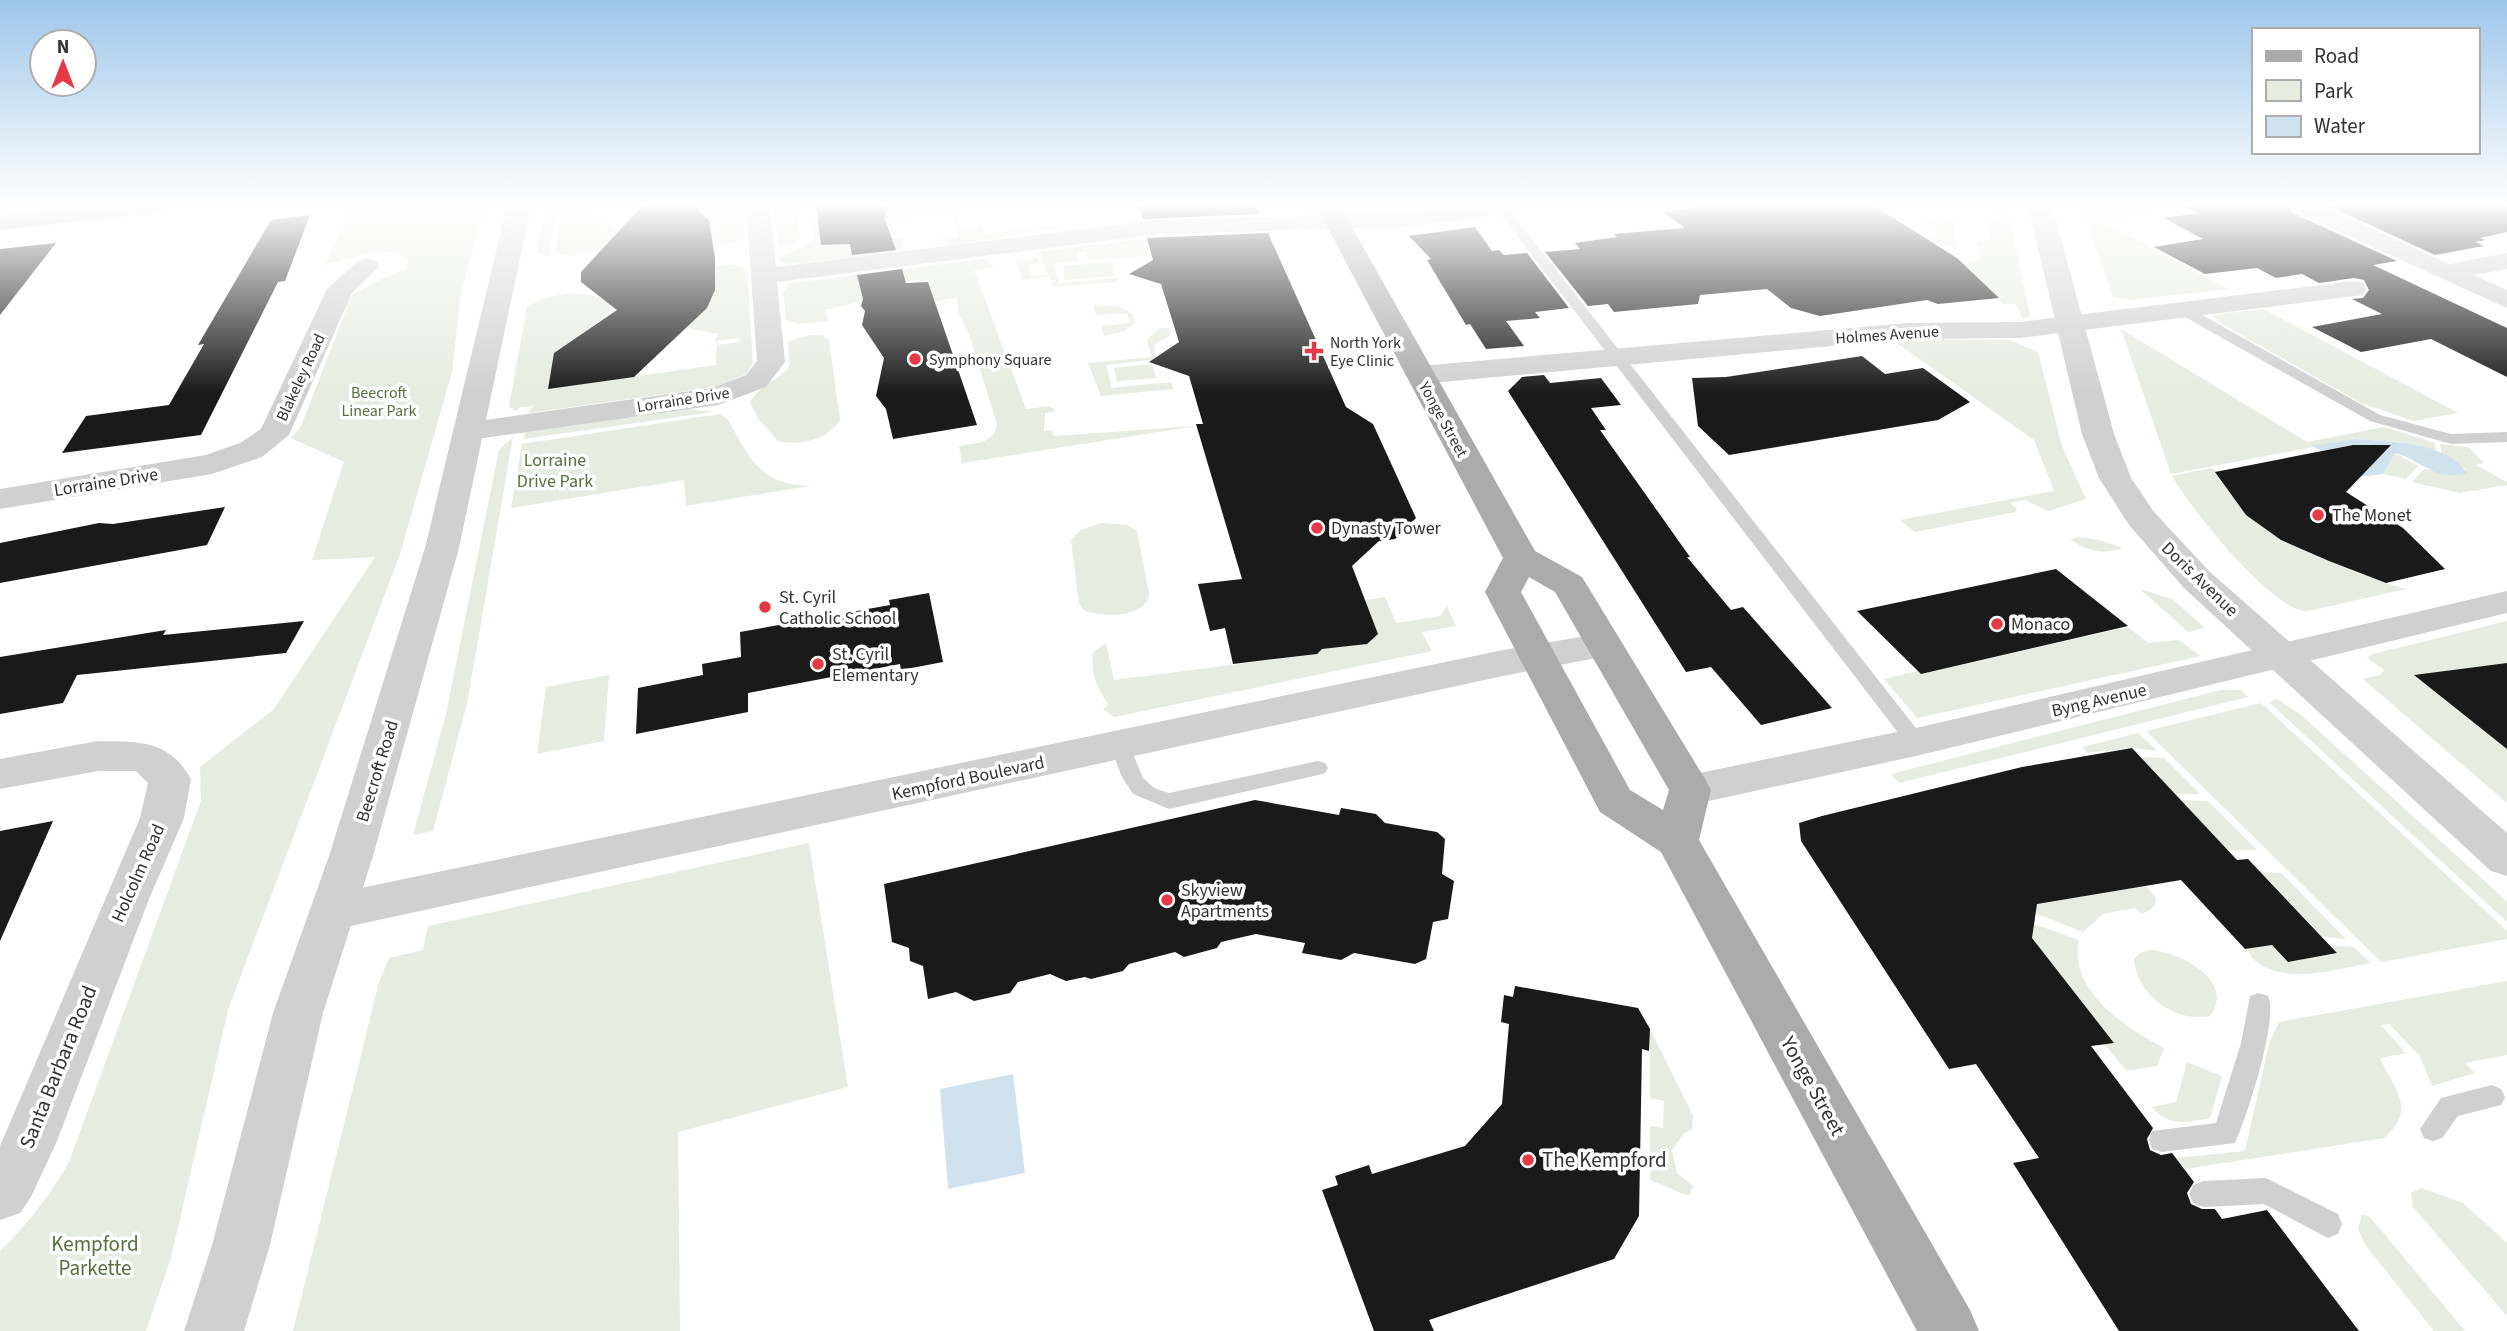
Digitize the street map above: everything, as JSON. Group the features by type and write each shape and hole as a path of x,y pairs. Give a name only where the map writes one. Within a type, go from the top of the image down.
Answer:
{"main road":[{"name":"Yonge Street","path":"1361,268 1521,558 1503,592 1615,801 1677,840 1950,1331"},
{"path":"1521,558 1569,584 1690,790 1677,840"}],"street":[{"name":"Blakeley Road","path":"212,464 251,450 273,435 340,289 365,268"},
{"name":"Beecroft Road","path":"214,1331 241,1245 298,1013 383,752 442,548 505,268"},
{"name":"Lorraine Drive","path":"470,431 718,396 756,381 771,362 763,268"},
{"path":"764,276 827,268"},
{"name":"Doris Avenue","path":"2055,268 2098,434 2121,489 2175,558 2507,859"},
{"path":"2437,268 2507,300"},
{"path":"2445,272 2467,268"},
{"name":"Holmes Avenue","path":"1420,375 1913,331 2020,330 2354,289"},
{"name":"Lorraine Drive","path":"0,499 212,464"},
{"name":"Byng Avenue","path":"1690,790 1916,742 2507,602"},
{"name":"Kempford Boulevard","path":"332,912 1604,645"},
{"name":"Holcolm Road","path":"0,774 98,756 146,757 170,779 162,818 95,976"},
{"name":"Santa Barbara Road","path":"0,1194 12,1179 30,1141 95,976"}],"lane":[{"path":"1550,268 1617,358 1916,742"},
{"path":"2181,309 2375,418 2442,438 2505,438"},
{"path":"1120,745 1138,789 1147,796 1168,801 1318,768"},
{"path":"2162,1140 2226,1134 2254,1043 2259,1003"},
{"path":"2433,1129 2450,1106 2492,1097"},
{"path":"2203,1194 2266,1191 2328,1224"}],"green space":[{"name":"Kempford Parkette","path":"468,268 461,292 452,372 400,554 228,1010 171,1258 146,1331 0,1331 0,1251 38,1209 69,1162 201,801 200,767 274,709 375,557 312,560 344,462 291,438 301,426 352,295 406,269"},
{"path":"714,268 747,269 753,363 746,374 716,387 528,413 534,406 520,407 516,411 509,407 527,307 531,304 562,295 583,294 615,305 593,328 554,353 550,388 716,365 717,345 739,342 739,338 714,341 719,334 686,328 703,310"},
{"path":"911,268 987,268 974,270 1026,409 1049,406 1054,409 1054,412 1045,413 1044,431 1052,430 1054,436 1196,426 962,463 959,446 988,439 997,424 969,334 958,312 957,298 935,301 928,282 917,280 861,291 863,301 825,310 828,321 798,324 786,320 783,292 791,283"},
{"path":"1019,268 1029,268 1030,276 1048,275 1046,268 1055,268 1058,283 1117,278 1118,282 1053,287 1049,277 1023,280"},
{"path":"1063,268 1113,268 1115,276 1065,280"},
{"path":"1967,268 2020,268 2030,316 2023,319 2016,304 2004,304"},
{"path":"2103,268 2189,268 2228,289 2130,300 2113,297"},
{"path":"1094,306 1117,306 1133,314 1134,323 1123,332 1104,336 1102,326 1130,323 1127,313 1096,315"},
{"path":"2263,309 2458,413 2414,421 2361,403 2222,324 2212,315"},
{"path":"1160,328 1169,328 1171,335 1154,345 1156,357 1151,360 1106,365 1112,388 1171,382 1173,389 1101,396 1088,363 1151,357 1147,339"},
{"path":"2121,329 2307,442 2384,427 2435,443 2436,451 2400,442 2356,439 2171,474"},
{"path":"822,335 829,340 840,420 835,427 813,440 796,443 778,441 759,420 750,402 789,367 788,341"},
{"path":"2009,340 2038,352 2062,446 2086,499 2048,511 2025,500 2010,503 2017,509 2015,512 1915,532 1900,520 2054,491 2034,440 1894,341"},
{"path":"1152,364 1156,378 1117,381 1114,368"},
{"path":"689,409 713,412 523,439 526,432"},
{"name":"Lorraine Drive Park","path":"720,414 728,420 758,467 768,475 793,484 810,486 686,506 684,480 511,508 522,444"},
{"path":"513,437 467,704 433,831 413,835 446,714 499,450"},
{"path":"2440,444 2469,447 2484,463 2475,465 2507,482 2507,485 2460,493 2412,482 2424,469 2462,474 2465,469 2442,454"},
{"path":"2395,453 2418,466 2406,479 2383,474"},
{"path":"2210,468 2218,471 2230,493 2249,512 2272,530 2327,560 2406,589 2308,611 2293,607 2274,595 2233,556 2172,476"},
{"path":"1101,523 1127,525 1137,531 1149,594 1140,608 1131,612 1099,614 1082,609 1079,603 1071,540 1081,530"},
{"path":"2079,537 2100,540 2123,548 2095,551 2070,539"},
{"path":"2140,589 2172,599 2205,628 2188,632"},
{"path":"1385,597 1396,623 1440,616 1447,606 1456,626 1422,632 1432,651 1114,717 1103,709 1108,704 1095,680 1092,660 1093,652 1106,643 1114,680 1317,654 1322,649 1367,644 1365,600"},
{"path":"2507,621 2507,663 2415,675 2507,749 2507,803 2363,679 2381,675 2384,670 2367,658 2373,654"},
{"path":"2128,627 2148,643 2179,640 2201,656 1917,718 1884,679 1918,671 1921,674"},
{"path":"609,675 604,741 537,754 546,687"},
{"path":"2221,690 2241,690 2248,697 1899,783 1891,774"},
{"path":"2277,699 2300,714 2499,894 2507,902 2507,922 2269,702"},
{"path":"2261,703 2507,931 2507,939 2381,962 2146,731"},
{"path":"2138,733 2158,751 2132,748 2087,753 2083,747"},
{"path":"2141,757 2164,758 2200,794 2175,794"},
{"path":"2181,800 2208,801 2257,850 2227,850"},
{"path":"809,843 848,1087 678,1132 680,1331 293,1331 379,982 389,958 423,950 428,926"},
{"path":"2261,872 2281,873 2346,939 2323,937"},
{"path":"2146,886 2156,898 2152,909 2141,914 2135,908 2103,914 2083,932 2035,913 2036,904"},
{"path":"2034,924 2079,940 2078,958 2082,976 2091,991 2103,1006 2133,1030 2164,1048 2157,1066 2127,1071 2104,1044 2113,1042 2032,938"},
{"path":"2272,945 2288,962 2337,953 2331,946 2354,947 2371,963 2326,972 2294,974 2265,967 2252,958 2246,949"},
{"path":"2151,950 2176,956 2201,971 2210,980 2216,991 2216,1003 2210,1016 2197,1017 2171,1011 2150,995 2142,984 2134,959 2140,953"},
{"path":"2507,981 2507,1055 2465,1063 2475,1073 2432,1086 2419,1055 2389,1024 2381,1025 2406,1053 2380,1058 2397,1090 2401,1109 2394,1128 2384,1138 2185,1169 2176,1158 2245,1151 2269,1044 2279,1022"},
{"path":"1650,1029 1693,1116 1692,1130 1684,1133 1672,1150 1677,1173 1693,1186 1689,1196 1650,1180 1650,1126 1663,1128 1664,1101 1650,1098"},
{"path":"2187,1062 2222,1076 2210,1118 2172,1121 2152,1107 2176,1102"},
{"path":"2421,1188 2463,1203 2507,1243 2507,1316 2413,1207 2411,1193"},
{"path":"2362,1214 2371,1218 2465,1331 2434,1331 2366,1246 2358,1229"}],"water":[{"path":"2356,439 2431,449 2457,462 2467,473 2446,475 2395,453 2383,474 2359,477 2376,461 2352,445 2321,451 2313,446"},
{"path":"1013,1074 1025,1173 948,1189 940,1089"}],"building":[{"path":"0,268 36,268 0,315"},
{"path":"243,268 290,268 285,281 278,282 201,435 62,453 86,416 169,405 204,344 198,345"},
{"path":"585,268 715,268 715,290 707,308 634,377 548,389 554,353 617,310 581,282 581,272"},
{"name":"Dynasty Tower","path":"1139,268 1284,268 1346,407 1373,424 1416,518 1395,539 1379,541 1352,566 1378,634 1367,644 1322,649 1317,654 1233,664 1225,628 1210,631 1198,584 1242,579 1196,424 1203,424 1189,376 1149,362 1179,342 1161,284 1129,274"},
{"path":"1432,268 1539,268 1569,308 1535,312 1540,318 1506,321 1524,346 1486,349 1470,324 1466,325"},
{"path":"1558,268 1968,268 1999,298 1938,304 1927,300 1820,316 1791,308 1767,289 1700,295 1698,304 1614,312 1608,304 1588,306"},
{"path":"2194,268 2256,268 2205,274"},
{"path":"2257,268 2380,268 2507,328 2507,377 2431,339 2361,352 2312,327 2382,314 2352,299 2363,298 2369,290 2364,280 2354,278 2319,283 2302,274 2276,278"},
{"name":"Symphony Square","path":"902,269 906,283 928,282 977,425 893,439 886,409 876,396 884,358 862,325 865,311 861,306 863,299 857,275"},
{"path":"1862,356 1885,374 1923,368 1970,402 1938,420 1729,455 1698,426 1692,378 1726,377"},
{"path":"1544,375 1550,383 1601,378 1621,405 1591,408 1606,430 1600,430 1690,557 1687,557 1731,610 1743,607 1832,708 1761,725 1711,667 1686,672 1508,391 1522,377"},
{"name":"The Monet","path":"2353,445 2391,445 2346,492 2403,528 2445,569 2386,583 2329,561 2281,540 2246,515 2215,472"},
{"path":"225,507 207,545 0,583 0,543 99,523 113,524"},
{"name":"Monaco","path":"2056,569 2128,626 1921,674 1857,611"},
{"name":"St. Cyril Elementary","path":"929,593 943,662 901,670 900,664 748,693 748,712 636,734 638,688 703,675 702,664 741,657 740,632 890,605 889,600"},
{"path":"304,621 286,653 77,675 63,703 0,714 0,657 166,630 163,635"},
{"path":"2507,663 2507,749 2414,675"},
{"path":"2132,748 2237,860 2248,859 2337,953 2288,962 2272,945 2245,949 2181,880 2037,904 2032,938 2114,1043 2091,1046 2153,1128 2147,1139 2150,1150 2161,1155 2172,1153 2194,1182 2187,1193 2191,1204 2202,1209 2215,1209 2222,1219 2267,1210 2359,1331 2119,1331 2013,1163 2039,1158 1976,1064 1949,1069 1801,841 1799,823 1822,816 2022,767"},
{"name":"Skyview Apartments","path":"1255,800 1339,815 1341,808 1376,814 1385,823 1437,832 1445,839 1442,874 1454,881 1448,919 1433,922 1426,959 1415,964 1354,953 1341,960 1302,953 1305,943 1256,934 1221,942 1217,948 1184,957 1175,952 1129,964 1123,971 1091,979 1085,977 1066,981 1050,974 1018,982 1010,993 974,1001 956,992 928,999 923,966 910,961 909,948 892,942 884,884"},
{"path":"53,821 0,941 0,831"},
{"name":"The Kempford","path":"1515,986 1638,1008 1650,1029 1649,1051 1642,1049 1639,1216 1614,1259 1429,1320 1434,1331 1374,1331 1322,1190 1338,1185 1335,1176 1369,1165 1372,1174 1465,1146 1502,1104 1509,1024 1501,1022 1504,995 1513,997"}],"place":[{"name":"North York Eye Clinic","path":"1314,351"},
{"name":"Symphony Square","path":"915,359"},
{"name":"The Monet","path":"2318,515"},
{"name":"Dynasty Tower","path":"1317,528"},
{"name":"St. Cyril Catholic School","path":"765,607"},
{"name":"Monaco","path":"1997,624"},
{"name":"St. Cyril Elementary","path":"818,664"},
{"name":"Skyview Apartments","path":"1167,900"},
{"name":"The Kempford","path":"1528,1160"}],"park label":[{"name":"Beecroft Linear Park","path":"379,401"}]}
